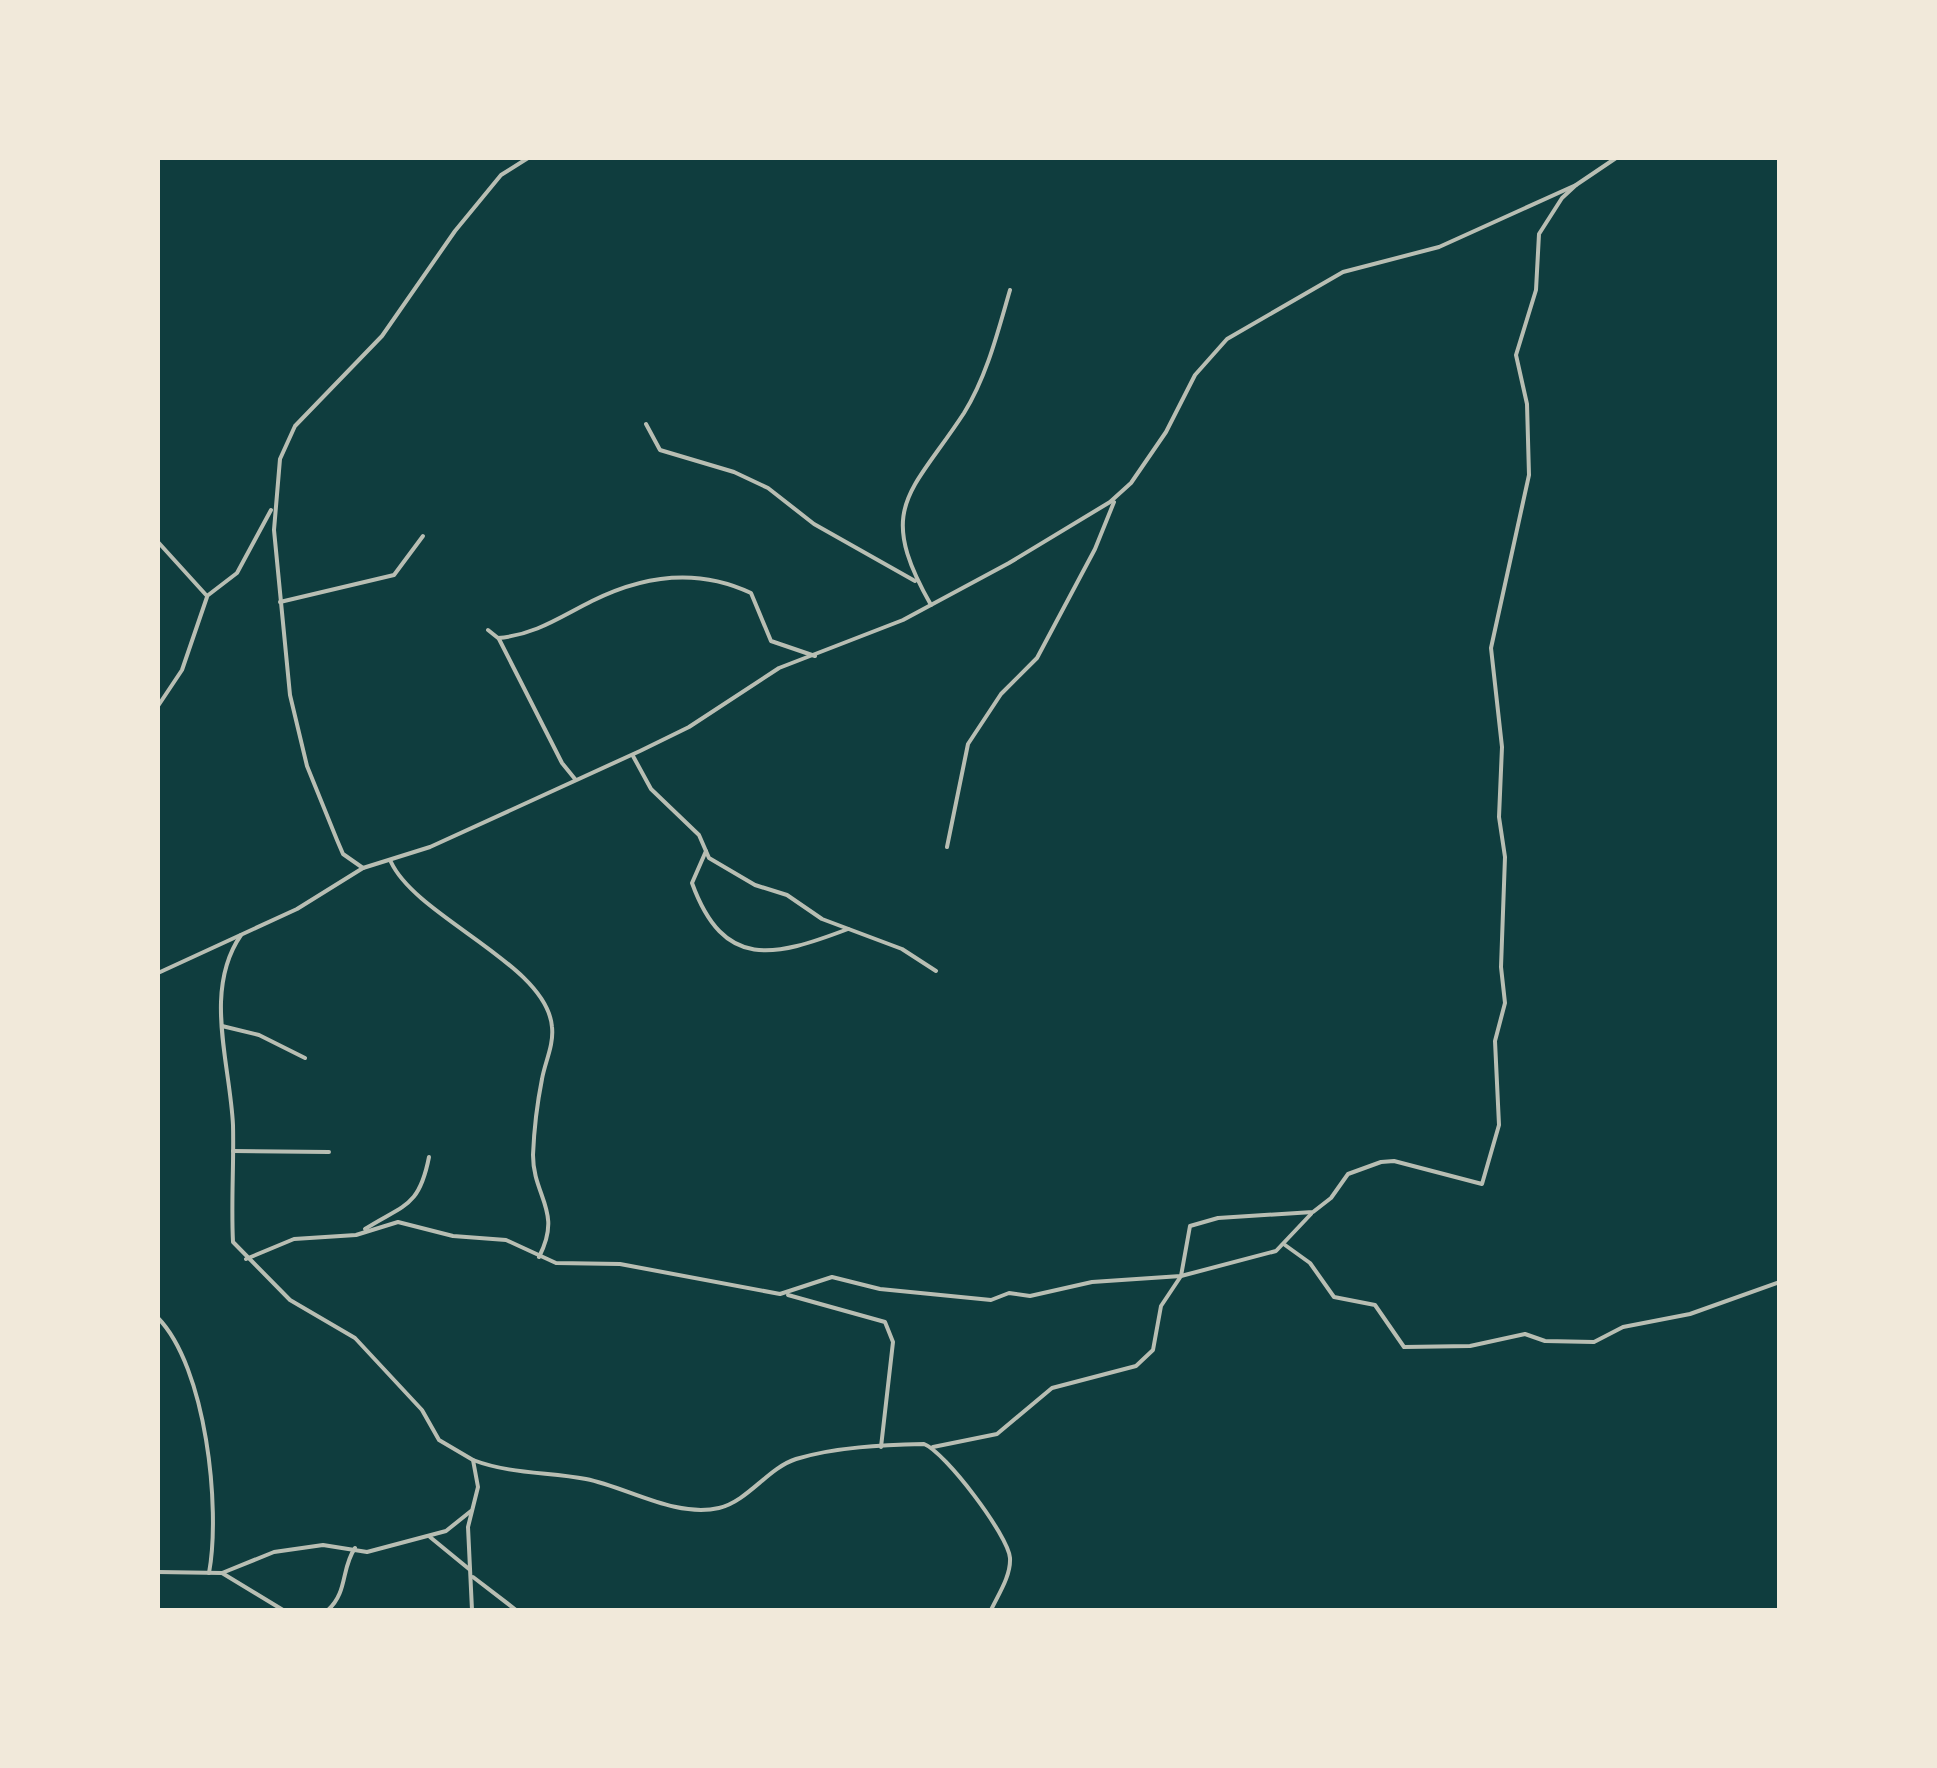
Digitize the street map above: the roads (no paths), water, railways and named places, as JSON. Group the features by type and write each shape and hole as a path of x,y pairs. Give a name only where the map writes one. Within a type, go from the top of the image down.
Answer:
{"street":[{"path":"363,868 343,854 308,766 290,694 274,506 280,459 295,426 382,336 455,231 501,175 528,158"},
{"path":"783,1294 832,1277 880,1289 992,1300 1009,1293 1030,1296 1092,1282 1180,1276 1252,1260 1286,1245 1348,1174 1381,1162 1394,1161 1482,1184 1499,1125 1495,1041 1505,1003 1501,967 1505,858 1499,816 1502,747 1490,648 1529,475 1527,404 1516,355 1536,290 1539,234 1562,198 1616,158"},
{"path":"947,847 949,821 968,744 1000,694 1037,658 1095,549 1116,497 1166,432 1203,364 1227,339 1343,272 1439,247 1576,185"},
{"path":"931,604 907,561 902,518 915,479 972,396 997,338 1010,290"},
{"path":"646,424 660,450 734,472 768,488 814,524 919,583"},
{"path":"158,973 297,909 363,868 391,862 688,728 780,668 931,604 1116,497"},
{"path":"158,706 182,670 208,596 236,574 274,506"},
{"path":"280,602 394,575 423,536"},
{"path":"158,542 208,596"},
{"path":"498,638 522,636 620,590 673,576 707,576 750,594 770,641 815,656"},
{"path":"488,630 498,638 562,764 575,779"},
{"path":"632,754 650,790 699,835 709,858 755,885 787,895 822,918 902,949 936,971"},
{"path":"706,851 692,883 724,940 744,949 773,952 850,928"},
{"path":"391,862 410,889 516,972 547,1008 551,1044 542,1078 533,1162 551,1232 540,1257"},
{"path":"242,934 226,956 222,1026 233,1151 233,1242 290,1300 355,1338 422,1410 439,1440 473,1460 516,1472 588,1480 635,1496 708,1509 730,1504 794,1460 881,1448 933,1447 997,1434 1045,1392 1074,1380 1136,1366 1153,1350 1161,1306 1180,1276 1190,1226 1218,1218 1313,1212"},
{"path":"222,1026 259,1035 304,1058"},
{"path":"233,1151 329,1152"},
{"path":"356,1235 408,1207 419,1196 429,1157"},
{"path":"246,1258 294,1238 356,1235 398,1222 453,1236 506,1240 556,1263 658,1270 783,1294 885,1322 893,1342 881,1448"},
{"path":"1286,1245 1310,1263 1334,1297 1375,1305 1404,1347 1470,1346 1524,1334 1545,1342 1594,1342 1622,1327 1690,1314 1780,1282"},
{"path":"158,1318 179,1350 206,1430 214,1490 210,1511 214,1544 208,1573"},
{"path":"933,1447 1006,1544 1008,1570 992,1610"},
{"path":"472,1610 468,1527 478,1487 473,1460"},
{"path":"158,1572 222,1573 274,1552 323,1545 367,1552 430,1537 472,1511"},
{"path":"430,1537 516,1610"},
{"path":"328,1610 339,1600 348,1558 356,1548"},
{"path":"222,1573 283,1610"}]}
